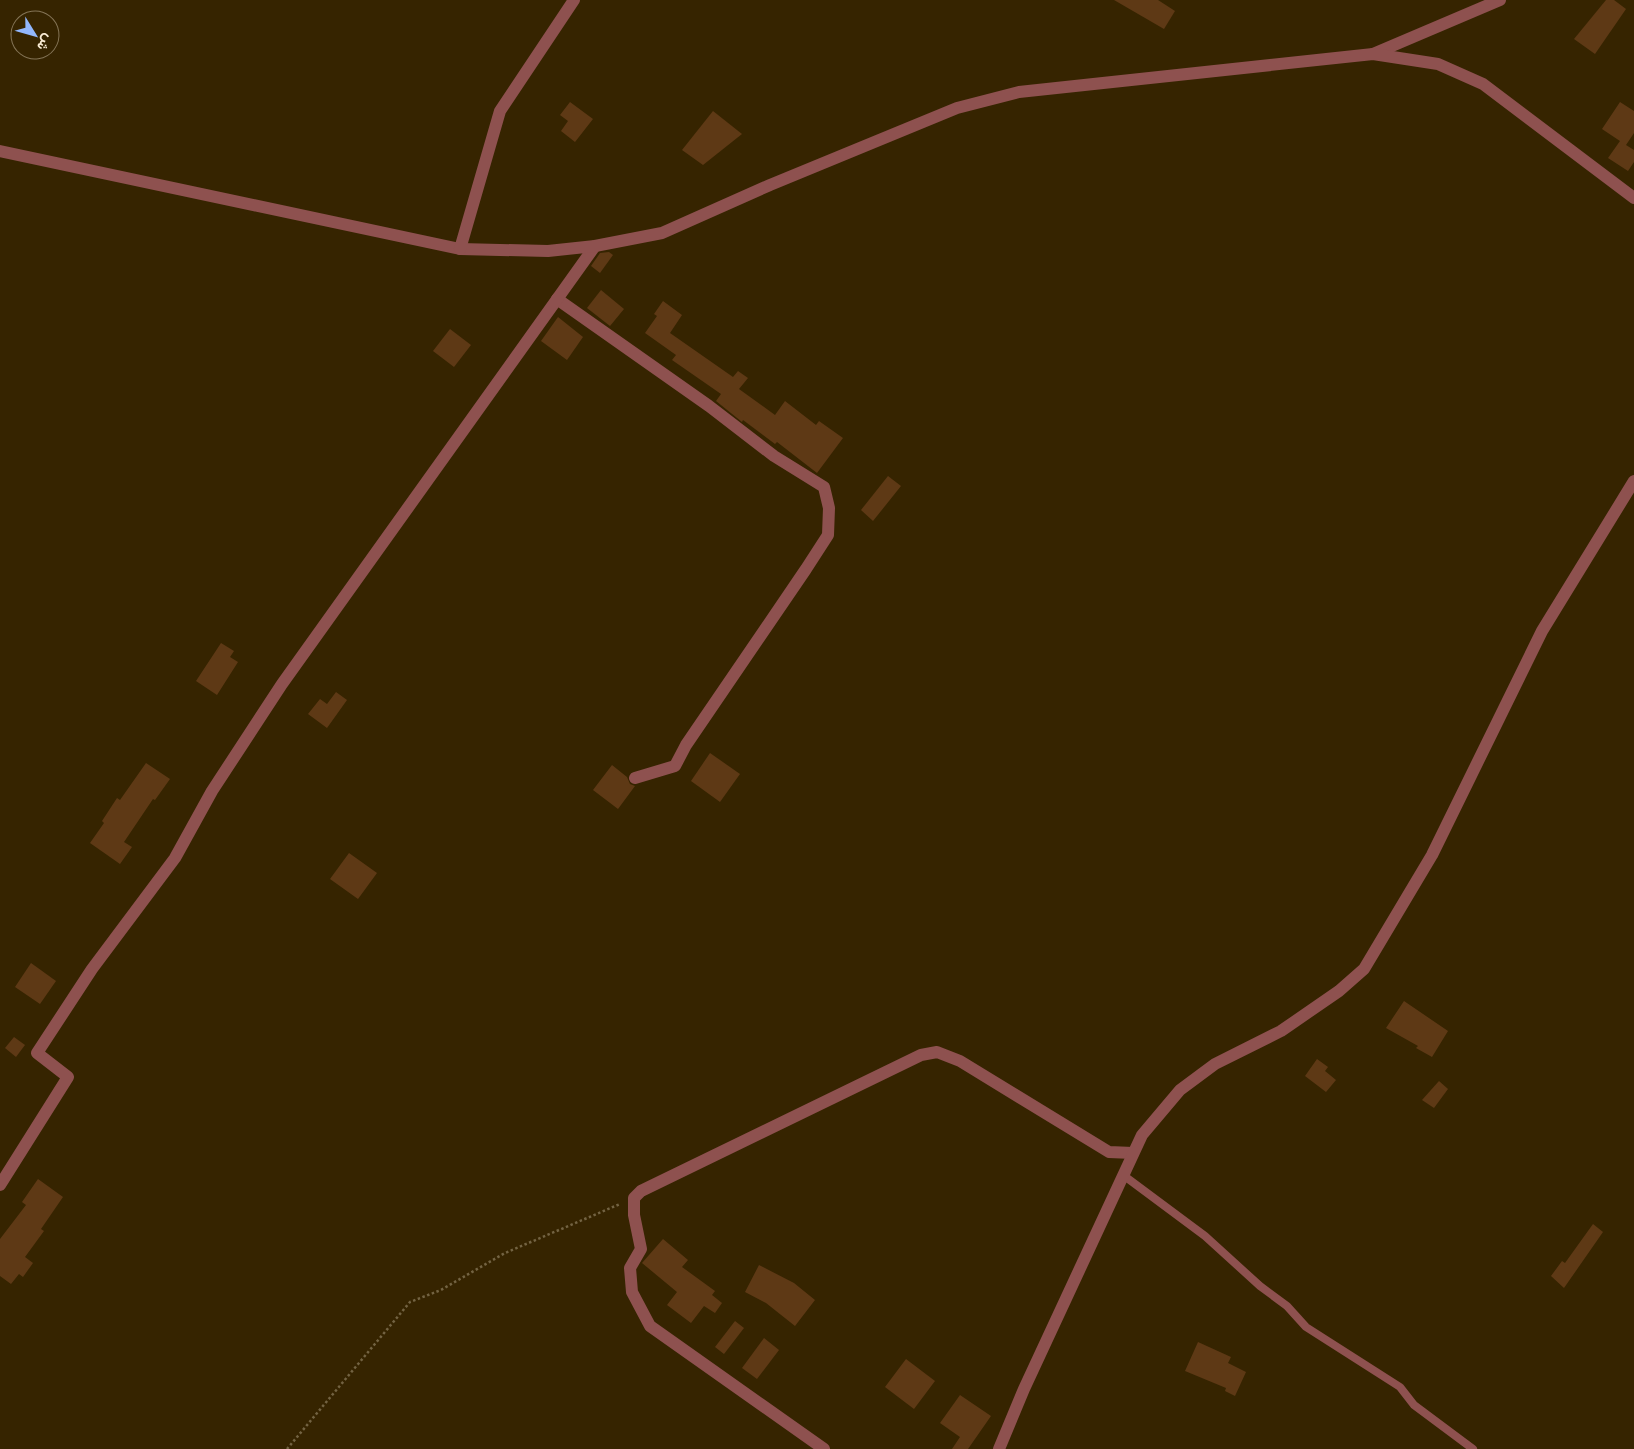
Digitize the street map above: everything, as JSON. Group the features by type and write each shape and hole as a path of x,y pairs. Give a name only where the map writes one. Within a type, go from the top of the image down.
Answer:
{"street":[{"path":"460,249 500,111 574,0"},
{"path":"1373,54 1500,0"},
{"path":"0,151 460,249 548,251 595,246 662,233 957,108 1019,92 1373,54 1438,64 1483,84 1634,198"},
{"path":"0,1185 68,1077 37,1054 92,969 175,858 212,791 282,684 595,246"},
{"path":"557,299 709,406 774,456 824,487 829,508 828,535 686,745 675,766 635,778"},
{"path":"999,1449 1024,1389 1142,1135 1180,1090 1215,1064 1281,1032 1339,991 1364,968 1432,855 1542,631 1634,481"},
{"path":"824,1449 650,1326 632,1292 630,1268 641,1249 634,1215 634,1198 641,1191 921,1055 937,1052 960,1061 1109,1152 1133,1153"}],"lane":[{"path":"1123,1175 1205,1236 1260,1286 1287,1306 1306,1327 1400,1387 1414,1405 1473,1449"}],"path":[{"path":"287,1449 410,1302 441,1290 506,1253 634,1198"}],"building":[{"path":"1114,0 1158,0 1175,11 1164,29"},
{"path":"1606,0 1614,0 1626,9 1595,54 1574,39"},
{"path":"570,102 593,119 575,142 561,131 568,121 560,115"},
{"path":"1620,102 1634,111 1634,133 1626,145 1634,150 1634,162 1628,171 1608,158 1620,141 1602,129"},
{"path":"713,111 742,134 703,165 682,150"},
{"path":"609,252 613,255 600,273 591,266 600,253"},
{"path":"601,290 624,309 610,326 587,308"},
{"path":"663,301 682,315 670,333 733,377 738,371 748,378 739,389 775,415 785,401 816,425 819,421 843,438 817,473 777,442 775,444 743,420 742,422 716,401 721,394 672,360 676,355 645,333 657,316 654,314"},
{"path":"558,317 583,337 567,360 541,341"},
{"path":"450,329 471,345 454,367 433,351"},
{"path":"888,476 901,486 873,521 861,510"},
{"path":"221,643 234,651 230,657 238,662 217,695 196,681"},
{"path":"336,692 347,700 327,728 308,714 320,699 327,704"},
{"path":"710,753 740,774 720,802 691,781"},
{"path":"146,763 170,779 155,800 153,799 124,842 132,847 120,864 90,843 104,823 102,821 117,798 120,800"},
{"path":"612,765 627,777 630,784 635,786 618,809 593,790"},
{"path":"349,853 377,873 358,899 330,879"},
{"path":"31,963 56,981 40,1004 15,987"},
{"path":"1404,1001 1448,1031 1432,1057 1416,1048 1418,1046 1386,1028"},
{"path":"14,1037 25,1045 16,1057 5,1048"},
{"path":"1317,1059 1328,1067 1325,1071 1336,1080 1326,1092 1305,1076"},
{"path":"1439,1081 1448,1089 1434,1108 1422,1100"},
{"path":"38,1179 63,1197 41,1229 44,1231 25,1257 33,1263 23,1277 19,1274 11,1284 0,1276 0,1239 26,1205 22,1202"},
{"path":"1593,1224 1603,1232 1564,1288 1551,1276 1562,1261 1565,1263"},
{"path":"663,1239 688,1260 682,1267 715,1291 712,1295 722,1303 715,1313 704,1306 691,1323 667,1305 677,1292 642,1263"},
{"path":"759,1265 794,1283 815,1300 795,1326 766,1303 745,1292"},
{"path":"735,1321 744,1328 724,1354 715,1347"},
{"path":"764,1338 779,1350 757,1379 742,1368"},
{"path":"1198,1342 1231,1357 1228,1363 1246,1372 1235,1396 1225,1391 1226,1388 1185,1371"},
{"path":"906,1359 935,1381 914,1409 885,1387"},
{"path":"960,1395 991,1416 968,1449 952,1449 960,1437 940,1423"}]}
